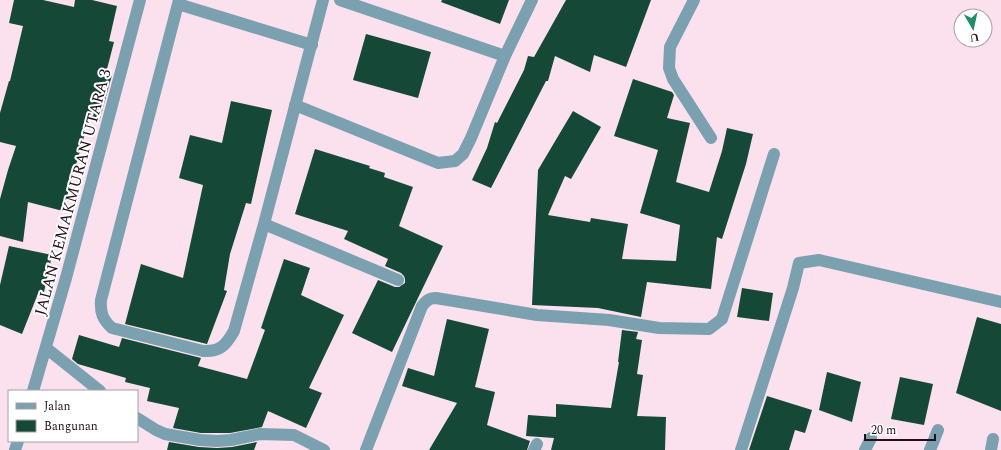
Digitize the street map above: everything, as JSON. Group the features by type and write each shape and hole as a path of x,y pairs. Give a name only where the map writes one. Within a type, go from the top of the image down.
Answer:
{"street":[{"name":"JALAN KEMAKMURAN UTARA 3","path":"33,390 68,270 140,0"},
{"path":"312,44 179,2 101,300 100,312 104,320 112,328 203,351 215,351 221,348 234,331 264,224 312,44 323,0"},
{"path":"340,0 505,56"},
{"path":"295,105 438,162 450,162 459,158 471,138 505,56 532,0"},
{"path":"694,0 670,47 669,68 673,79 711,138"},
{"path":"366,450 422,306 427,300 436,298 537,315 609,320 659,328 709,329 722,318 774,154"},
{"path":"264,224 398,280"},
{"path":"741,450 794,288 799,263 819,260 1001,302"},
{"path":"46,348 99,390"},
{"path":"138,419 165,434 200,440 230,445 260,434 294,435 324,450"},
{"path":"930,450 938,430"},
{"path":"865,450 871,438"}],"building":[{"path":"14,0 43,0 74,7 75,0 92,0 117,6 109,41 114,42 106,73 112,75 99,122 89,119 63,211 28,202 23,242 0,236 0,199 16,146 0,142 0,113 10,81 23,26 9,23"},
{"path":"442,0 509,0 500,24 441,2"},
{"path":"566,0 651,0 626,67 594,55 590,72 555,56 548,81 546,81 491,188 472,180 487,148 495,122 497,123 524,70 528,56 534,57"},
{"path":"366,34 431,52 418,98 353,80"},
{"path":"633,79 672,92 674,95 667,118 690,123 676,182 709,192 722,151 727,128 753,134 746,164 722,239 717,237 711,289 647,282 641,317 598,308 532,305 538,170 573,111 601,127 571,179 565,176 548,215 590,222 591,218 628,224 622,259 676,261 680,225 640,213 658,150 614,136"},
{"path":"231,101 272,110 251,204 246,203 230,254 224,290 227,291 207,344 125,324 141,264 183,278 203,185 179,178 190,135 222,143"},
{"path":"315,149 370,166 369,168 385,173 384,177 413,187 399,226 443,246 392,352 352,333 378,280 395,287 399,287 405,283 404,276 401,273 385,266 388,259 344,239 348,231 295,214"},
{"path":"9,246 52,255 44,292 39,291 22,334 0,325 0,285"},
{"path":"284,259 310,268 301,295 344,315 309,388 322,393 306,428 268,411 262,427 230,433 201,433 173,428 179,408 147,401 150,388 125,382 126,378 78,364 72,359 79,335 119,347 122,338 201,358 198,366 247,379 265,330 261,328"},
{"path":"742,288 773,293 769,321 737,317"},
{"path":"977,317 1001,324 1001,411 956,393"},
{"path":"447,319 489,329 475,387 495,392 487,425 530,441 527,450 429,450 457,403 402,386 408,368 434,376"},
{"path":"622,330 638,332 636,339 642,340 637,374 643,375 637,416 666,417 665,450 551,450 554,438 526,436 528,415 556,417 556,404 611,408 619,362"},
{"path":"827,372 861,382 852,422 819,410"},
{"path":"900,377 933,384 924,425 891,419"},
{"path":"767,396 812,410 805,433 795,430 789,450 749,450"},
{"path":"169,442 199,447 217,448 232,447 257,442 254,450 167,450"}]}
